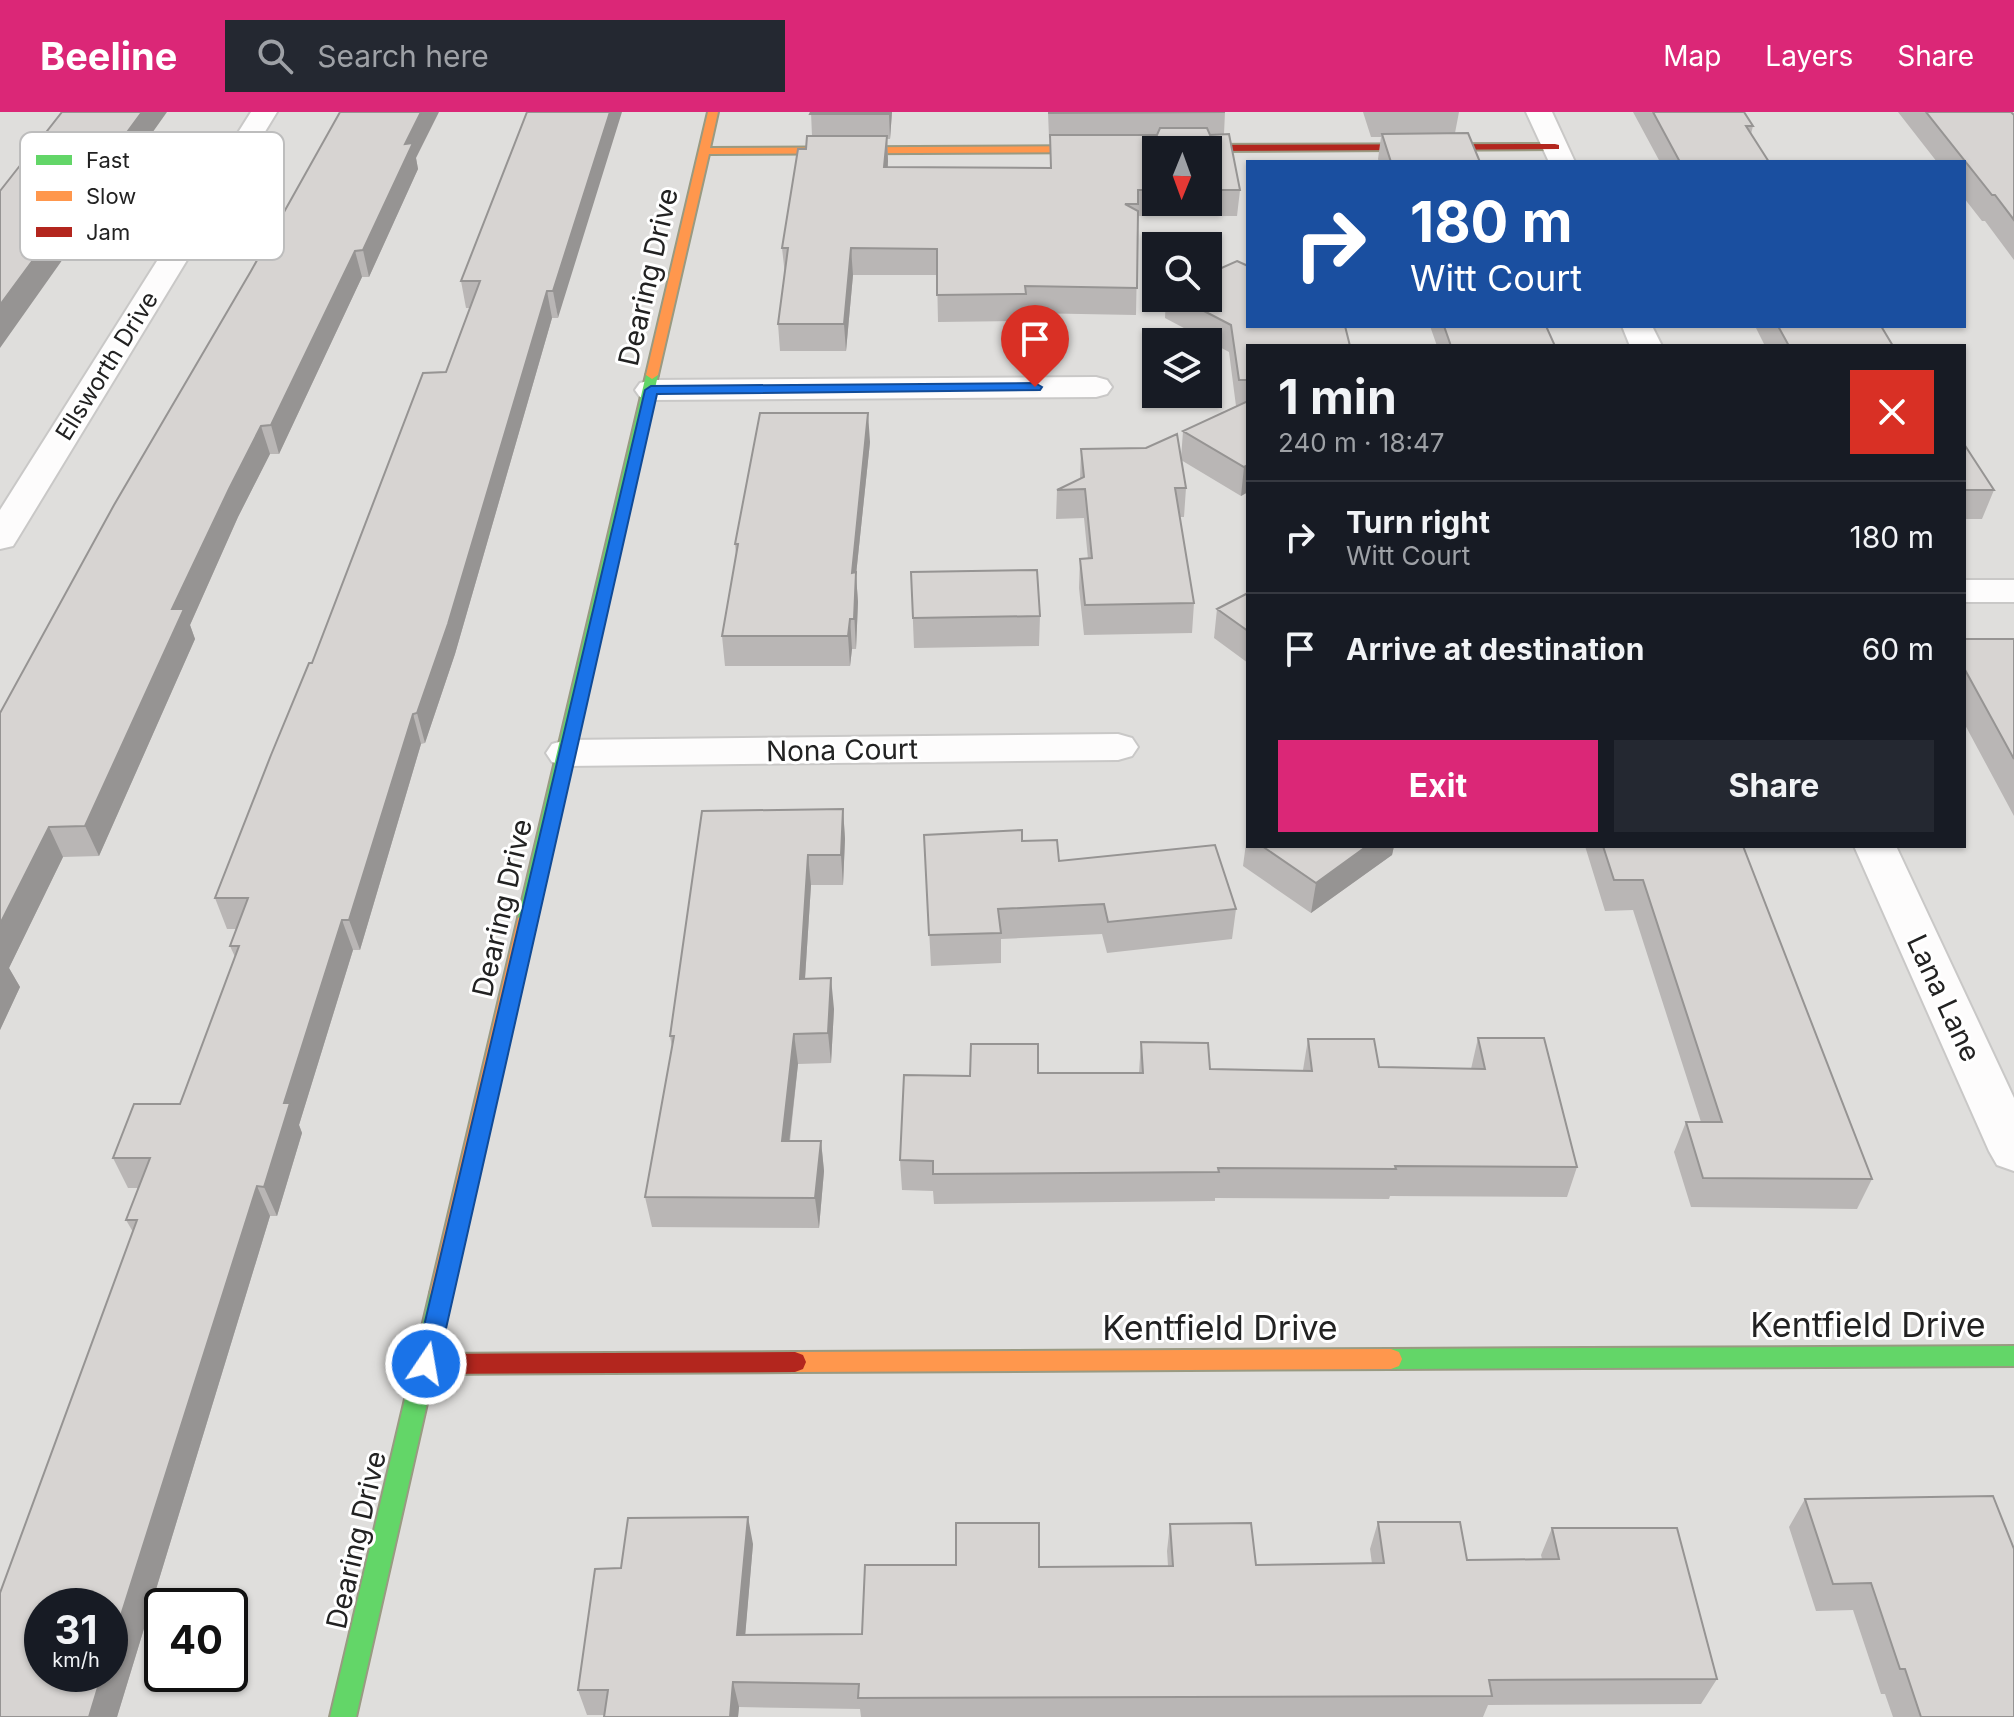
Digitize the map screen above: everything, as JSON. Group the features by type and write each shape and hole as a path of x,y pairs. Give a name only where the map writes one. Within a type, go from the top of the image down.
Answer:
{"street":[{"name":"Ellsworth Drive","path":"252,132 264,112"},
{"name":"Dearing Drive","path":"343,1717 713,112"},
{"path":"705,151 1141,148 1559,154 1539,112"},
{"name":"Ellsworth Drive","path":"0,538 172,260"},
{"path":"651,390 1096,387"},
{"path":"1966,591 2014,591"},
{"name":"Nona Court","path":"566,753 1118,747"},
{"name":"Lana Lane","path":"1876,848 2014,1151"},
{"name":"Kentfield Drive","path":"426,1364 2014,1356"}],"shaded area":[{"path":"0,112 2014,112 2014,1717 0,1717"}],"building":[{"path":"62,112 142,112 127,132 46,132"},
{"path":"340,112 421,112 405,144 413,143 363,250 355,251 271,425 261,426 172,609 184,609 85,826 49,827 0,924 0,713 114,505 257,260 284,260 284,212"},
{"path":"527,112 610,112 553,291 547,291 448,624 417,713 413,714 349,920 342,920 284,1103 290,1103 264,1187 257,1186 128,1593 128,1588 24,1588 24,1692 97,1692 89,1717 0,1717 0,1593 137,1220 126,1220 150,1158 113,1158 134,1104 180,1104 239,946 230,946 248,898 215,898 271,755 309,663 312,663 423,373 446,372 480,281 461,281"},
{"path":"889,112 889,114 810,114"},
{"path":"1049,112 1225,112 1049,113"},
{"path":"1653,112 1744,112 1753,126 1746,126 1768,160 1679,160"},
{"path":"1926,112 2011,112 2014,115 2014,220 1966,160"},
{"path":"1160,128 1207,128 1210,135 1229,134 1240,190 1222,190 1222,136 1142,136 1142,190 1138,190 1138,204 1125,204 1138,211 1137,288 1025,286 1026,294 937,295 937,249 851,248 844,324 778,324 788,248 782,248 798,149 806,149 807,136 887,136 884,167 1051,168 1050,135 1157,135"},
{"path":"1468,133 1479,160 1390,160 1382,134"},
{"path":"20,166 20,260 33,260 0,305 0,191"},
{"path":"1237,261 1246,265 1246,328 1346,328 1350,344 1246,344 1246,380 1239,380 1231,325 1206,312 1222,312 1222,268"},
{"path":"1445,328 1547,328 1554,344 1450,344"},
{"path":"1779,328 1882,328 1892,344 1788,344"},
{"path":"1246,402 1246,466 1244,467 1183,431"},
{"path":"760,413 868,413 852,573 856,572 854,619 850,619 848,636 722,636 738,544 735,544"},
{"path":"1177,434 1186,488 1175,488 1194,603 1085,605 1080,559 1092,558 1085,489 1057,490 1084,477 1081,449 1146,448"},
{"path":"1966,447 1994,490 1966,490"},
{"path":"1037,570 1040,616 913,618 911,572"},
{"path":"1246,594 1246,630 1217,609"},
{"path":"1966,639 2014,639 2014,759 1966,672"},
{"path":"843,809 841,855 808,855 800,979 831,978 828,1033 794,1034 782,1141 821,1141 815,1198 645,1197 674,1036 670,1036 702,811"},
{"path":"1022,830 1022,841 1057,840 1059,861 1215,845 1236,909 1108,922 1104,904 998,909 1001,933 929,935 924,835"},
{"path":"1265,848 1364,848 1316,883"},
{"path":"1604,848 1744,848 1872,1179 1703,1178 1686,1122 1722,1122 1643,880 1614,880"},
{"path":"1478,1038 1544,1038 1577,1167 1395,1166 1396,1169 1218,1168 1219,1172 933,1174 933,1161 900,1160 904,1075 970,1076 971,1044 1038,1044 1038,1073 1143,1073 1141,1042 1208,1043 1210,1069 1312,1071 1308,1039 1374,1039 1379,1067 1485,1069"},
{"path":"1993,1496 2014,1549 2014,1717 1921,1717 1905,1669 1900,1669 1871,1583 1833,1584 1805,1499"},
{"path":"748,1517 737,1635 862,1634 865,1565 956,1565 956,1523 1039,1523 1039,1567 1173,1566 1170,1524 1251,1523 1256,1565 1384,1563 1378,1522 1460,1522 1467,1560 1559,1559 1552,1528 1677,1528 1717,1679 1489,1680 1492,1696 858,1698 859,1684 733,1682 730,1717 604,1717 608,1690 578,1690 595,1569 621,1568 628,1518"}],"traffic: fast":[{"path":"527,918 652,375"},
{"path":"343,1717 441,1293"},
{"path":"1391,1359 2014,1356"}],"traffic: slow":[{"path":"652,375 713,112"},
{"path":"705,151 1109,149"},
{"path":"441,1293 527,918"},
{"path":"795,1362 1391,1359"}],"traffic: jam":[{"path":"1222,148 1555,147"},
{"path":"426,1364 795,1362"}],"route":[{"path":"426,1364 651,390 1035,387"}]}
